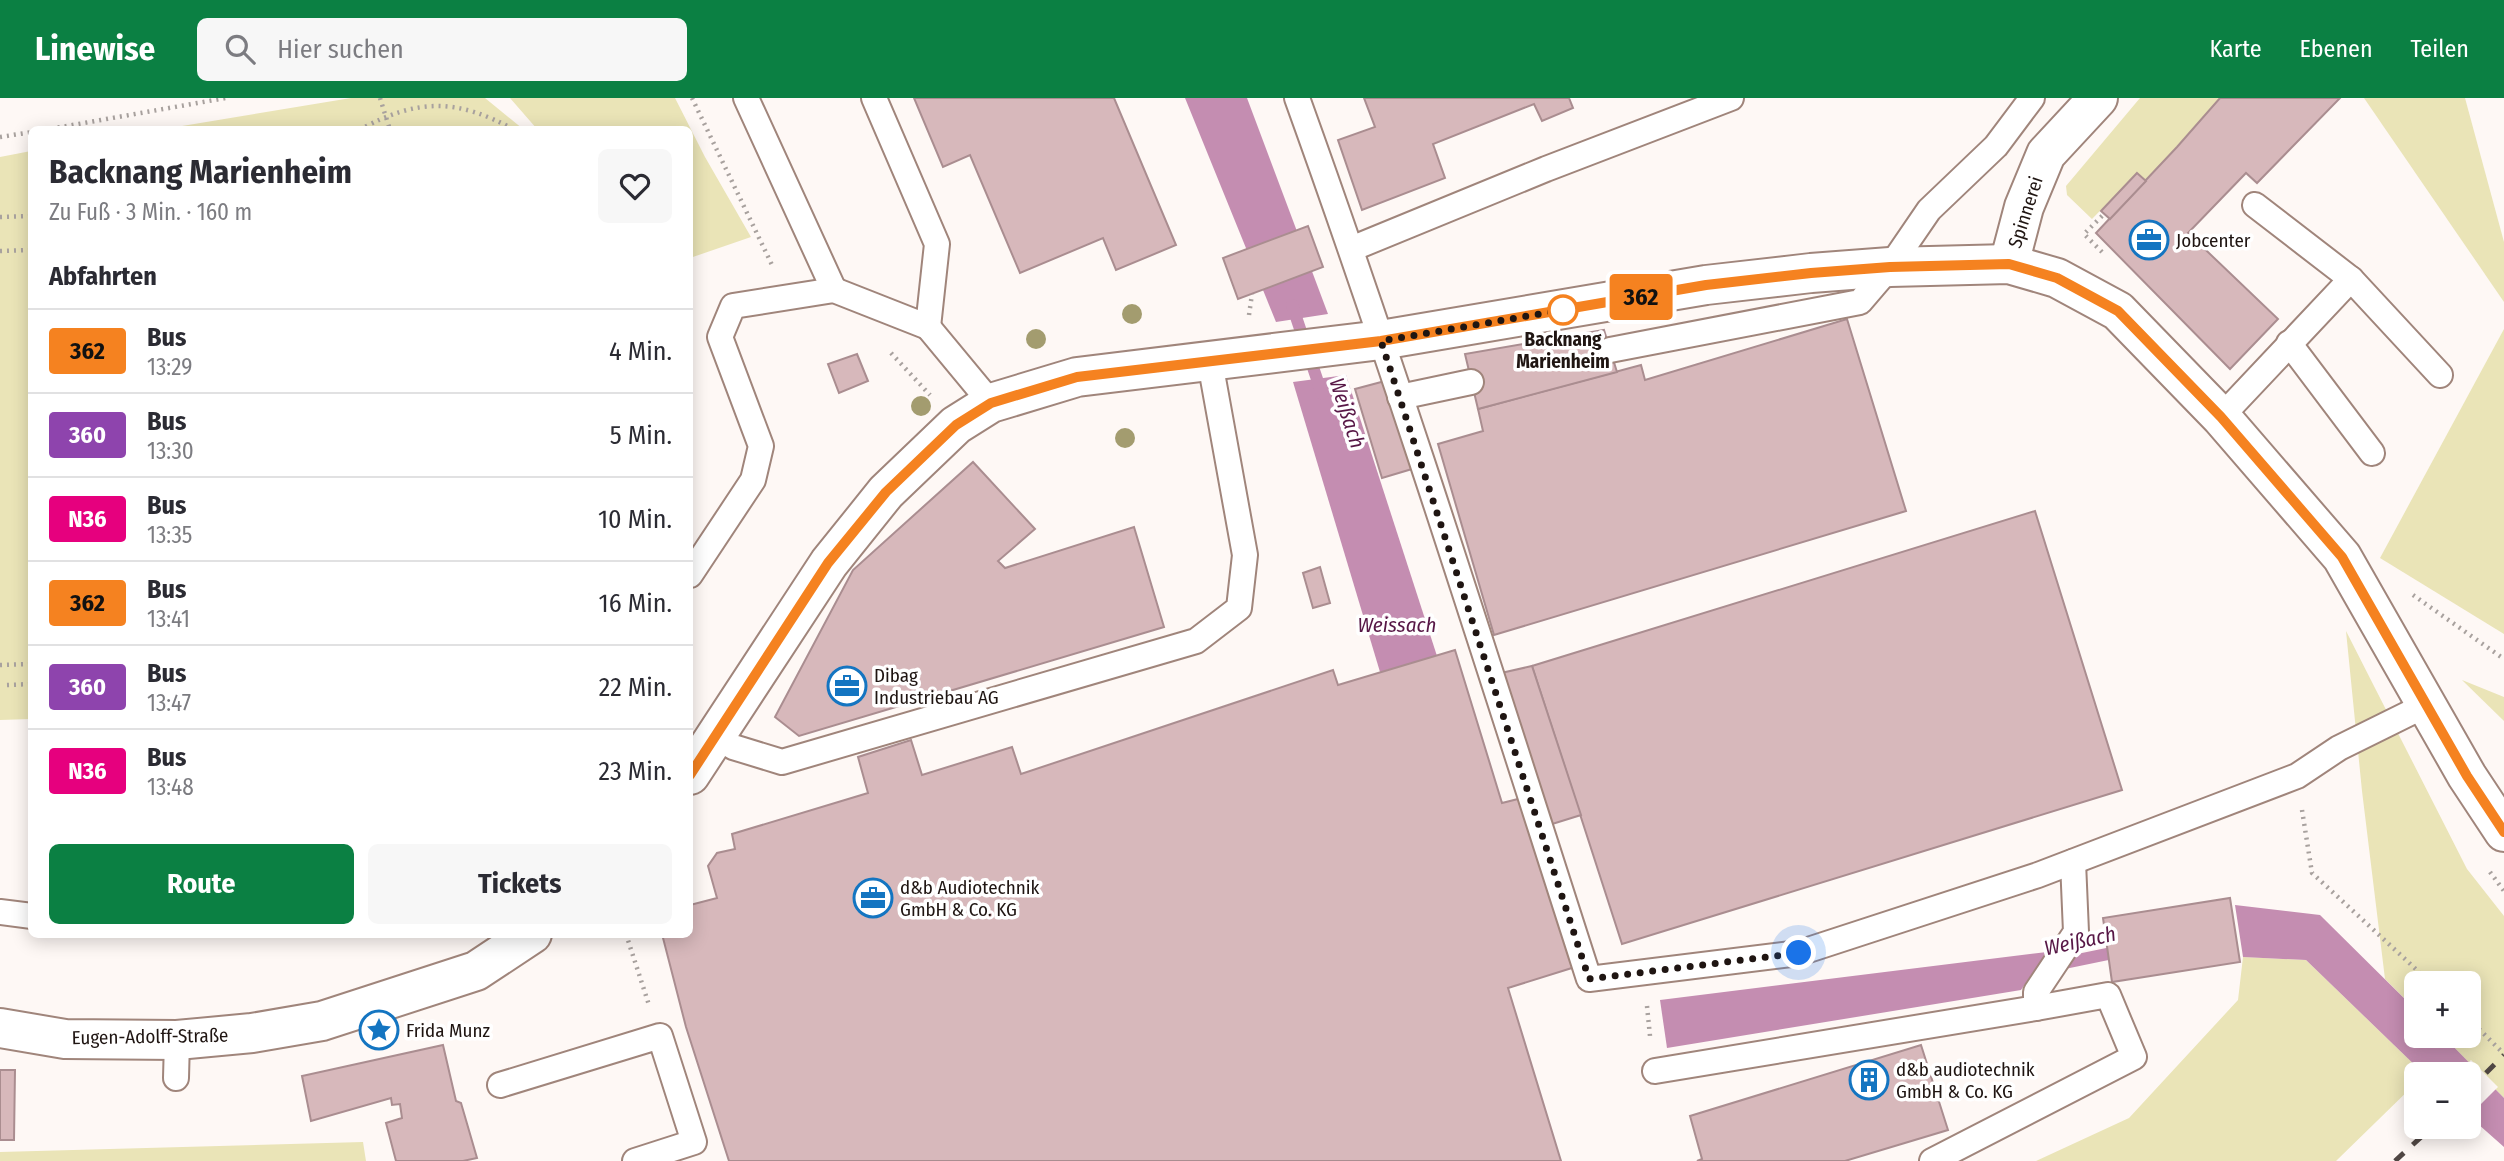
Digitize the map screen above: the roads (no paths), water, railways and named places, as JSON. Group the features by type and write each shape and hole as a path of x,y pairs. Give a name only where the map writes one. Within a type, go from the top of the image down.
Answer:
{"street":[{"name":"Spinnerei","path":"1210,362 1381,341 1706,285 1890,267 2009,264 2024,207 2046,154 2098,98"},
{"path":"2009,264 2057,278 2118,311 2221,417 2342,557 2467,776 2504,832"},
{"path":"693,771 828,563 886,492 956,425 991,403 1077,377 1210,362"},
{"name":"Eugen-Adolff-Straße","path":"0,1028 65,1039 177,1040 252,1033 322,1021 476,971 526,938"}],"lane":[{"path":"746,98 834,290"},
{"path":"874,98 937,244 928,327"},
{"path":"1297,98 1351,249 1589,979 1799,953 2073,862 2297,776 2339,748 2426,705"},
{"path":"1351,249 1546,169 1731,98"},
{"path":"1610,350 1860,302 1890,267 1921,205 1996,146 2032,98"},
{"path":"2255,205 2351,279 2440,375"},
{"path":"2221,417 2351,279"},
{"path":"693,570 753,480 761,446 720,337 733,306 834,290 928,327 991,403"},
{"path":"2289,343 2372,453"},
{"path":"717,735 733,747 782,762 1196,641 1239,608 1245,555 1210,362"},
{"path":"1400,397 1471,382"},
{"path":"2036,1000 2076,932 2073,862"},
{"path":"0,912 28,916"},
{"path":"1655,1071 2036,1000 2108,995 2134,1057 1932,1161"},
{"path":"499,1085 660,1036 694,1142 635,1161"},
{"path":"176,1078 177,1040"}],"water":[{"path":"1185,98 1247,98 1328,314 1276,322"},
{"name":"Weissach","path":"1346,375 1437,656 1380,672 1293,382"},
{"path":"2235,905 2320,915 2404,998 2404,1048 2455,1048 2469,1062 2412,1062 2306,960 2243,957"},
{"name":"Weissach","path":"2047,952 2021,990 1667,1048 1660,1000"},
{"path":"2481,1075 2504,1098 2504,1147 2481,1127"}],"waterway":[{"name":"Weißach","path":"1292,305 1322,394"},
{"name":"Weißach","path":"2054,965 2122,951"}],"railway":[{"path":"2481,1078 2504,1055"},
{"path":"2395,1161 2419,1139"}],"place":[{"name":"Jobcenter","path":"2149,240"},
{"name":"Backnang Marienheim","path":"1563,310"},
{"name":"Dibag Industriebau AG","path":"847,686"},
{"name":"d&b Audiotechnik GmbH & Co. KG","path":"873,898"},
{"name":"Frida Munz","path":"379,1030"},
{"name":"d&b audiotechnik GmbH & Co. KG","path":"1869,1080"}]}
